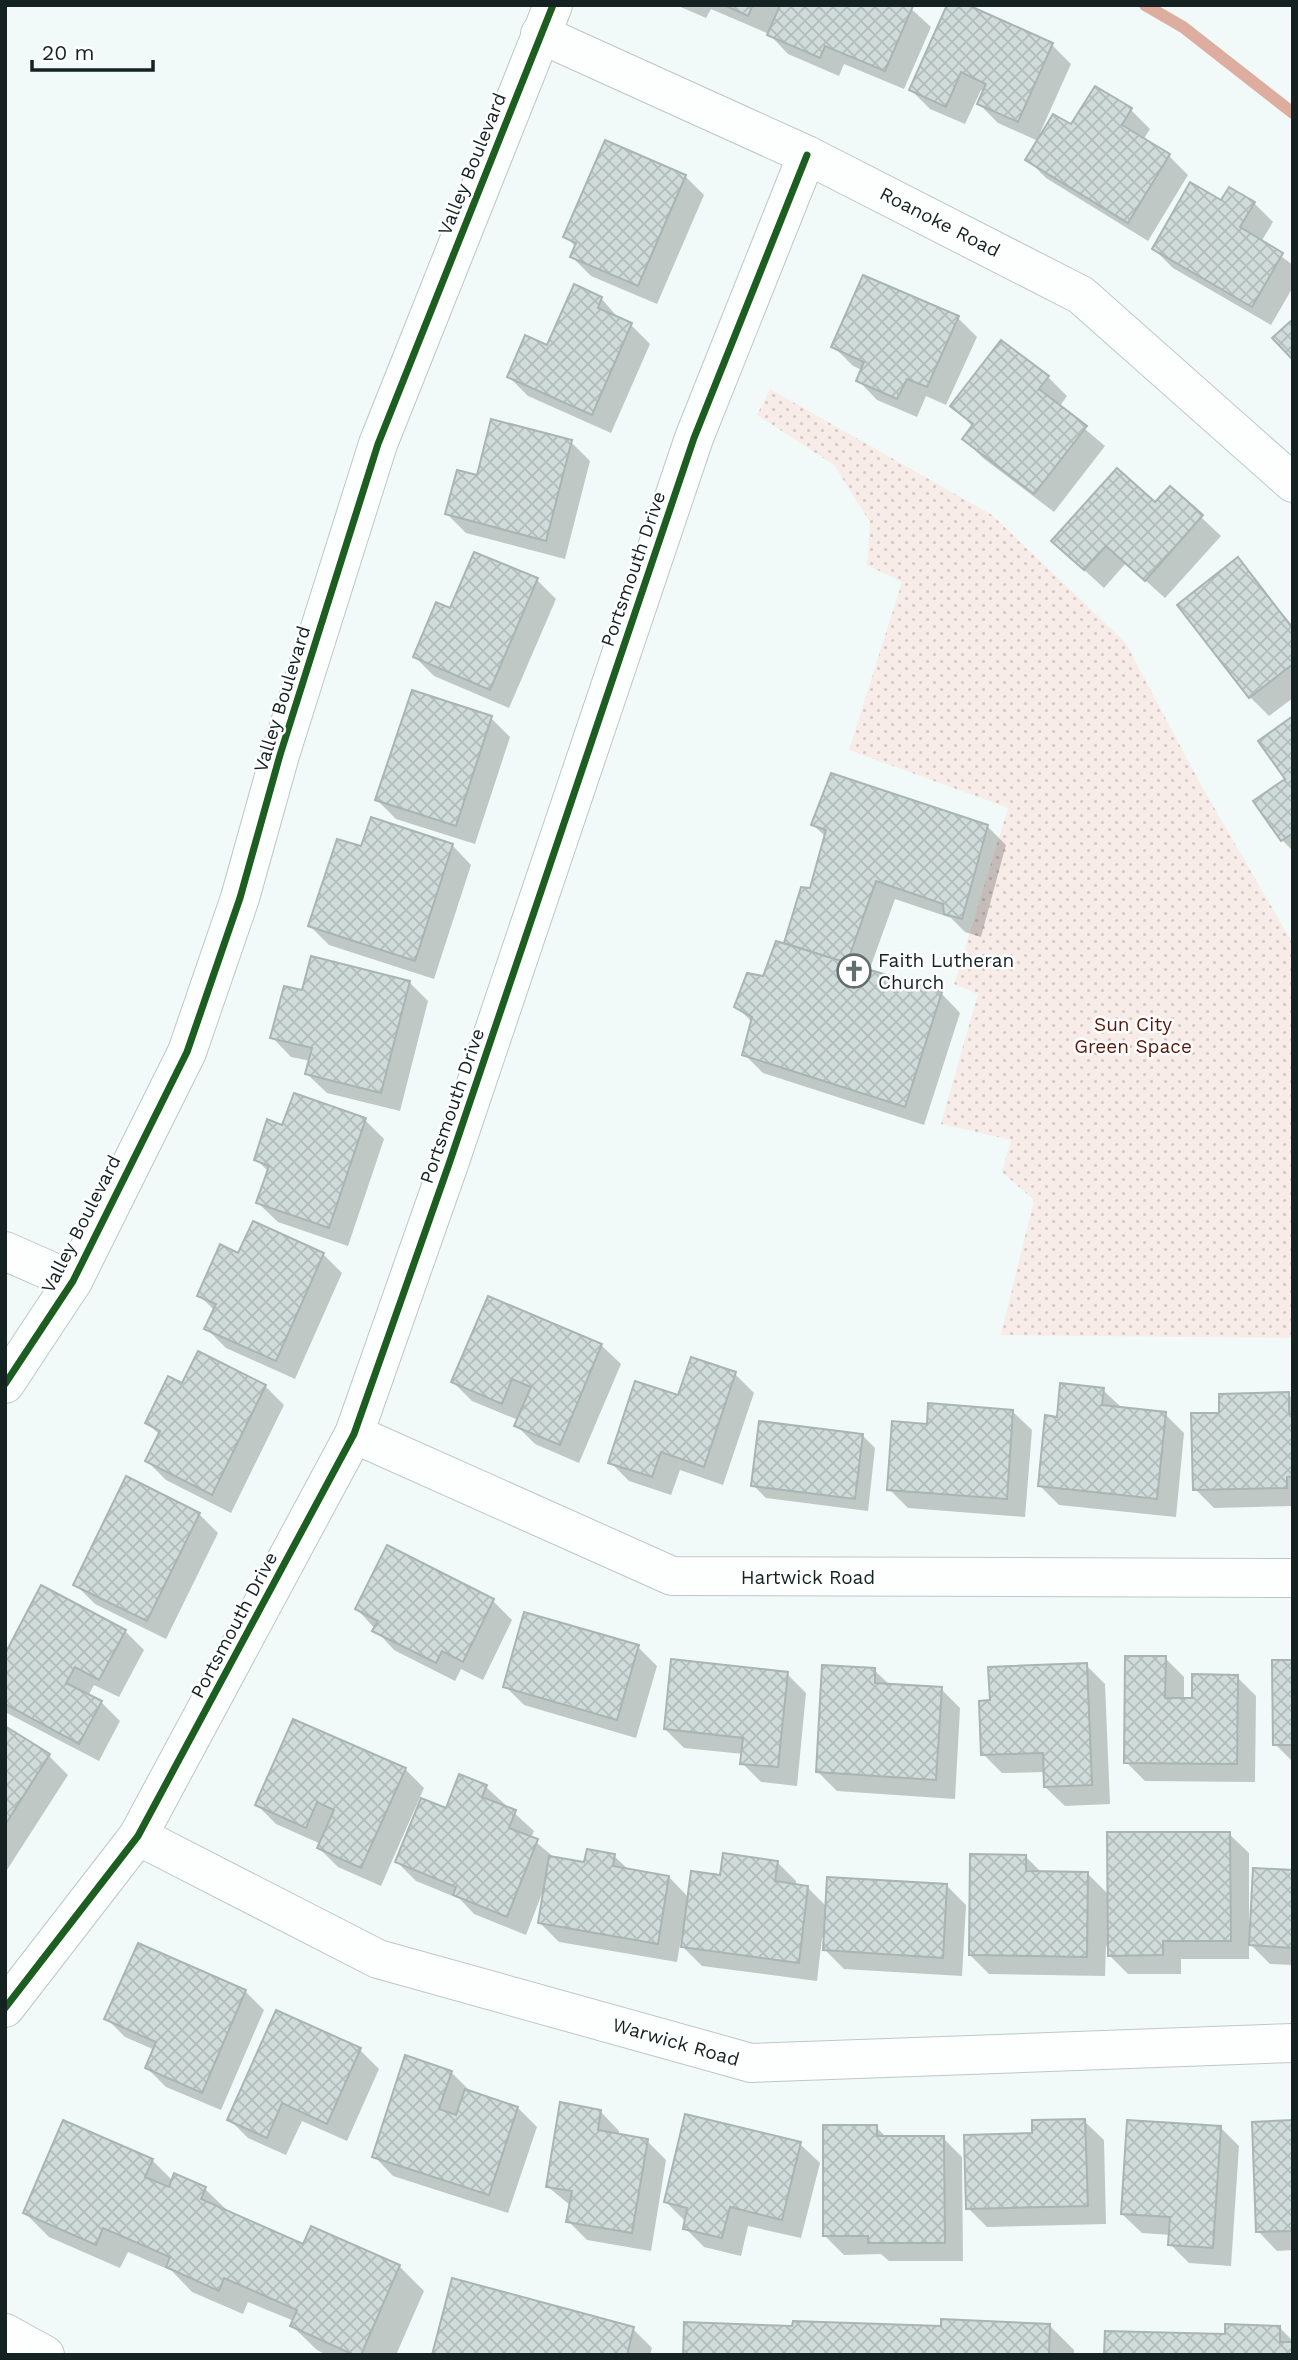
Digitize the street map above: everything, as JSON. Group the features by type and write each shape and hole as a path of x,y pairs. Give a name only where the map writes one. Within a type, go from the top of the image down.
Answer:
{"street":[{"name":"Roanoke Road","path":"546,20 1081,295 1293,483"},
{"name":"Valley Boulevard","path":"5,1384 73,1281 187,1052 240,898 280,755 378,444 546,20"},
{"name":"Portsmouth Drive","path":"5,2008 138,1836 354,1434 454,1150 694,438 807,155"},
{"path":"5,1251 73,1281"},
{"name":"Hartwick Road","path":"354,1434 672,1576 1293,1578"},
{"name":"Warwick Road","path":"138,1836 378,1959 751,2063 1293,2043"},
{"path":"5,2333 45,2355"}],"green space":[{"name":"Sun City Green Space","path":"770,389 992,515 1125,642 1201,785 1293,944 1293,1338 1001,1335 1034,1200 1002,1172 1011,1140 941,1124 978,994 954,984 1008,808 849,750 902,582 867,565 870,522 834,465 757,415"}],"building":[{"path":"724,5 753,5 748,16"},
{"path":"780,5 913,6 885,71 825,46 820,58 767,35"},
{"path":"947,5 968,5 1053,43 1018,122 977,104 986,84 961,72 946,107 909,90"},
{"path":"1095,86 1132,108 1122,125 1170,154 1128,223 1025,160 1053,114 1071,124"},
{"path":"605,140 686,175 638,286 570,257 576,243 563,237"},
{"path":"1190,182 1221,200 1229,187 1255,202 1240,227 1283,253 1252,307 1152,249"},
{"path":"863,275 959,316 927,387 907,379 897,399 856,381 864,362 831,347"},
{"path":"574,284 602,297 598,308 632,323 592,415 507,377 525,335 547,345"},
{"path":"1293,319 1293,360 1272,338"},
{"path":"1001,340 1049,376 1039,389 1087,426 1034,494 962,439 973,424 950,406"},
{"path":"491,419 572,440 546,541 445,514 457,470 477,475"},
{"path":"1117,468 1155,502 1170,486 1203,515 1145,581 1106,546 1084,570 1051,541"},
{"path":"474,552 538,578 490,690 413,657 436,602 450,608"},
{"path":"1238,557 1293,629 1293,664 1249,698 1177,605"},
{"path":"412,690 492,716 456,826 375,800"},
{"path":"1293,716 1293,833 1281,841 1253,801 1285,779 1258,741"},
{"path":"831,773 988,825 962,919 944,914 943,904 876,881 847,963 784,943 801,887 810,888 826,830 811,825"},
{"path":"371,817 453,844 415,961 308,926 337,839 361,846"},
{"path":"776,941 942,992 905,1107 742,1055 752,1017 734,1007 747,973 763,976"},
{"path":"311,956 410,981 381,1093 305,1074 312,1048 270,1038 284,986 302,990"},
{"path":"294,1093 366,1118 329,1228 256,1203 269,1166 254,1160 267,1119 282,1125"},
{"path":"253,1221 324,1253 276,1361 204,1329 216,1304 197,1296 220,1244 238,1253"},
{"path":"488,1296 602,1344 560,1445 514,1426 531,1387 512,1379 502,1404 451,1382"},
{"path":"198,1351 266,1385 212,1495 145,1461 160,1431 145,1423 168,1376 182,1383"},
{"path":"691,1357 736,1372 704,1467 661,1452 652,1477 608,1463 635,1381 678,1395"},
{"path":"1060,1383 1104,1388 1102,1405 1166,1412 1157,1499 1038,1486 1045,1415 1057,1417"},
{"path":"1289,1392 1289,1414 1293,1414 1293,1476 1287,1477 1287,1488 1193,1490 1191,1413 1219,1413 1219,1394"},
{"path":"928,1403 1013,1410 1007,1499 887,1490 892,1421 927,1424"},
{"path":"759,1421 863,1434 855,1499 751,1486"},
{"path":"126,1476 200,1513 147,1621 73,1585"},
{"path":"387,1545 494,1599 463,1662 442,1651 436,1663 372,1631 378,1621 355,1609"},
{"path":"41,1585 126,1630 99,1680 75,1667 66,1683 102,1701 79,1744 5,1704 5,1654"},
{"path":"524,1612 639,1645 617,1720 503,1687"},
{"path":"1125,1656 1166,1656 1165,1698 1192,1698 1192,1674 1238,1675 1237,1764 1124,1763"},
{"path":"671,1659 788,1672 778,1767 740,1764 743,1738 664,1729"},
{"path":"1272,1660 1293,1660 1293,1745 1273,1745"},
{"path":"1087,1663 1092,1785 1044,1787 1043,1753 981,1755 979,1701 990,1700 988,1667"},
{"path":"822,1665 875,1668 875,1683 942,1687 936,1780 816,1772"},
{"path":"293,1719 406,1768 361,1868 317,1848 334,1810 317,1802 306,1828 255,1805"},
{"path":"5,1726 50,1754 5,1825"},
{"path":"459,1774 487,1785 482,1797 516,1810 509,1828 538,1839 507,1917 453,1895 456,1887 395,1862 421,1798 446,1808"},
{"path":"1107,1832 1230,1832 1231,1941 1163,1941 1163,1955 1108,1956"},
{"path":"587,1849 615,1854 613,1866 669,1876 658,1944 538,1923 549,1856 584,1862"},
{"path":"723,1853 778,1861 775,1881 808,1886 799,1963 681,1947 691,1871 720,1875"},
{"path":"970,1854 1026,1855 1026,1871 1088,1872 1087,1957 969,1955"},
{"path":"1253,1868 1293,1870 1293,1948 1249,1945"},
{"path":"827,1877 947,1884 943,1958 823,1950"},
{"path":"138,1943 246,1990 202,2093 145,2068 156,2042 104,2019"},
{"path":"276,2010 361,2048 327,2124 282,2103 267,2138 227,2120"},
{"path":"405,2055 452,2071 439,2109 456,2115 465,2089 518,2107 489,2195 372,2157"},
{"path":"560,2102 601,2110 598,2130 648,2139 632,2233 566,2222 572,2191 546,2187"},
{"path":"685,2114 801,2142 782,2220 730,2207 722,2238 683,2229 687,2208 664,2202"},
{"path":"1085,2119 1088,2206 966,2209 964,2135 1032,2133 1032,2120"},
{"path":"63,2120 153,2159 145,2177 169,2187 174,2173 206,2187 201,2199 303,2244 311,2226 400,2265 361,2355 354,2355 290,2326 297,2310 224,2278 219,2291 166,2267 170,2257 103,2228 96,2245 23,2213"},
{"path":"1127,2120 1221,2126 1213,2248 1168,2245 1170,2217 1121,2214"},
{"path":"1293,2120 1293,2231 1256,2232 1252,2122"},
{"path":"823,2125 877,2125 877,2136 944,2136 945,2243 868,2243 868,2236 823,2236"},
{"path":"452,2278 634,2327 627,2355 432,2355"},
{"path":"941,2319 1050,2324 1049,2355 683,2355 684,2322 792,2326 793,2321 941,2326"},
{"path":"1225,2324 1280,2326 1280,2342 1293,2342 1293,2355 1104,2355 1105,2331 1225,2334"}],"waterway":[{"path":"1145,5 1183,27 1293,113"}],"cycle path":[{"path":"5,1384 73,1281 187,1052 240,898 280,755 378,444 553,5"},
{"path":"5,2008 138,1836 354,1434 449,1164 694,438 807,155"}],"place":[{"name":"Faith Lutheran Church","path":"854,971"}]}
